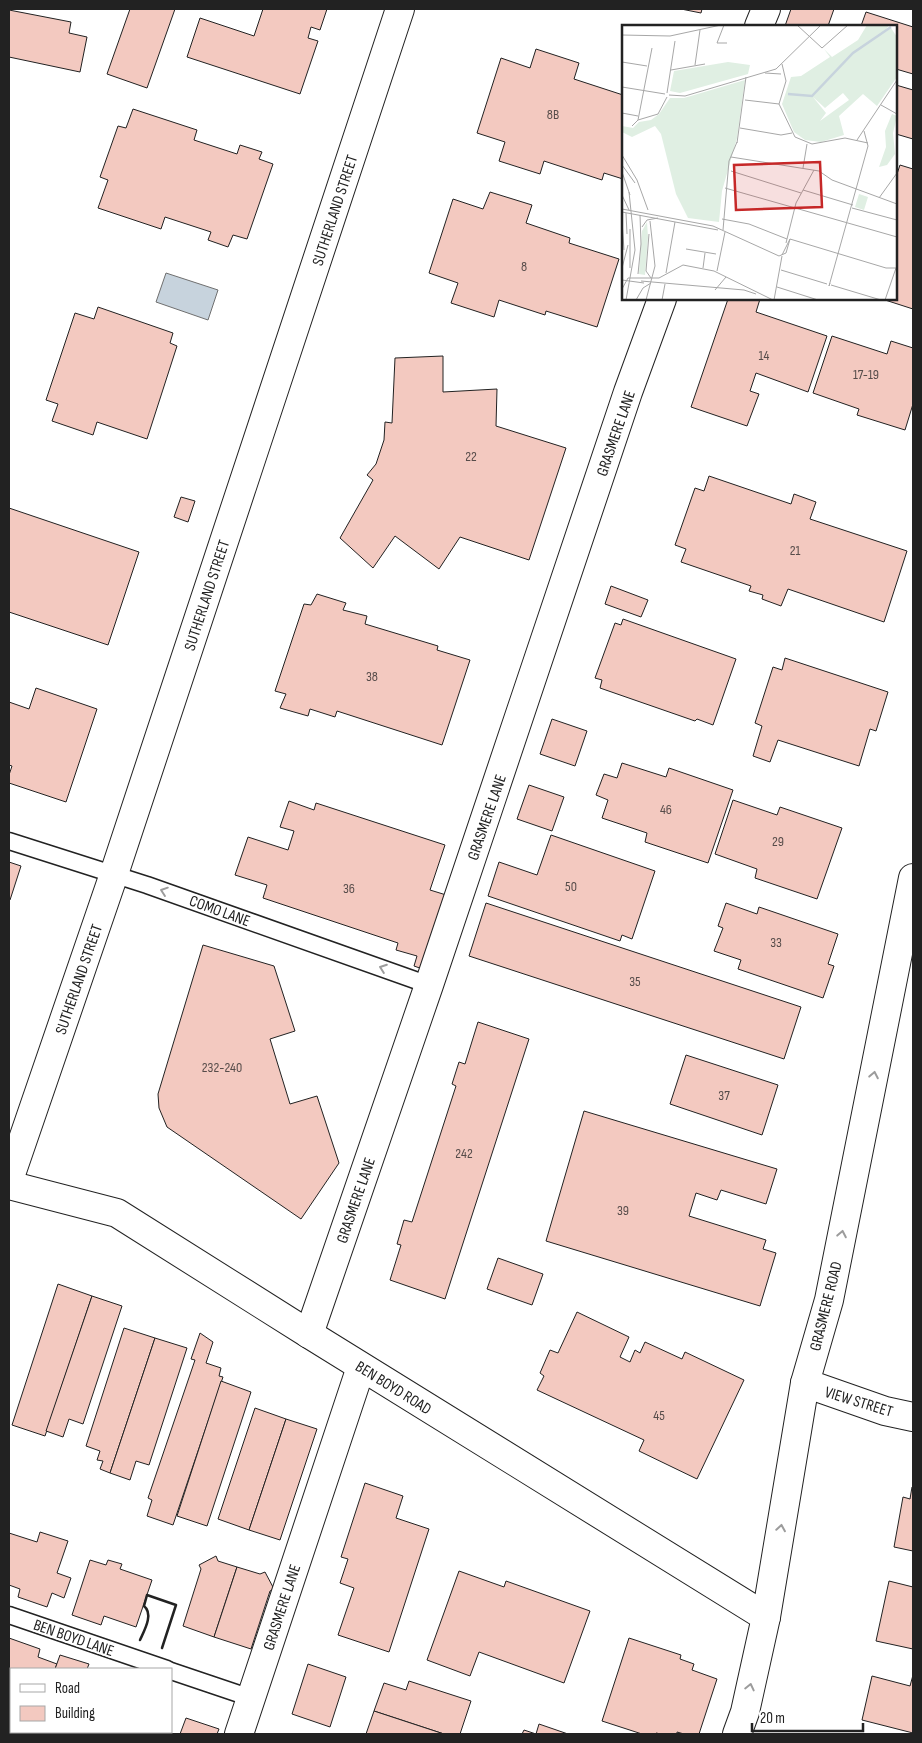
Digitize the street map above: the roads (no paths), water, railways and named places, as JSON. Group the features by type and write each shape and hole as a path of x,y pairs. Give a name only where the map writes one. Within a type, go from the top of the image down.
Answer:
{"street":[{"name":"SUTHERLAND STREET","path":"9,1180 114,874 400,9"},
{"path":"759,25 766,9"},
{"name":"GRASMERE LANE","path":"310,1334 628,392 662,300"},
{"name":"GRASMERE ROAD","path":"737,1734 745,1712 766,1617 805,1383 829,1300 913,878"},
{"name":"BEN BOYD ROAD","path":"9,1185 117,1213 766,1617"},
{"name":"GRASMERE LANE","path":"239,1734 362,1367"},
{"name":"VIEW STREET","path":"805,1383 885,1411 913,1417"}],"lane":[{"name":"COMO LANE","path":"9,841 114,874 429,985"},
{"name":"BEN BOYD LANE","path":"9,1615 164,1668"},
{"path":"172,1671 251,1698"}]}
